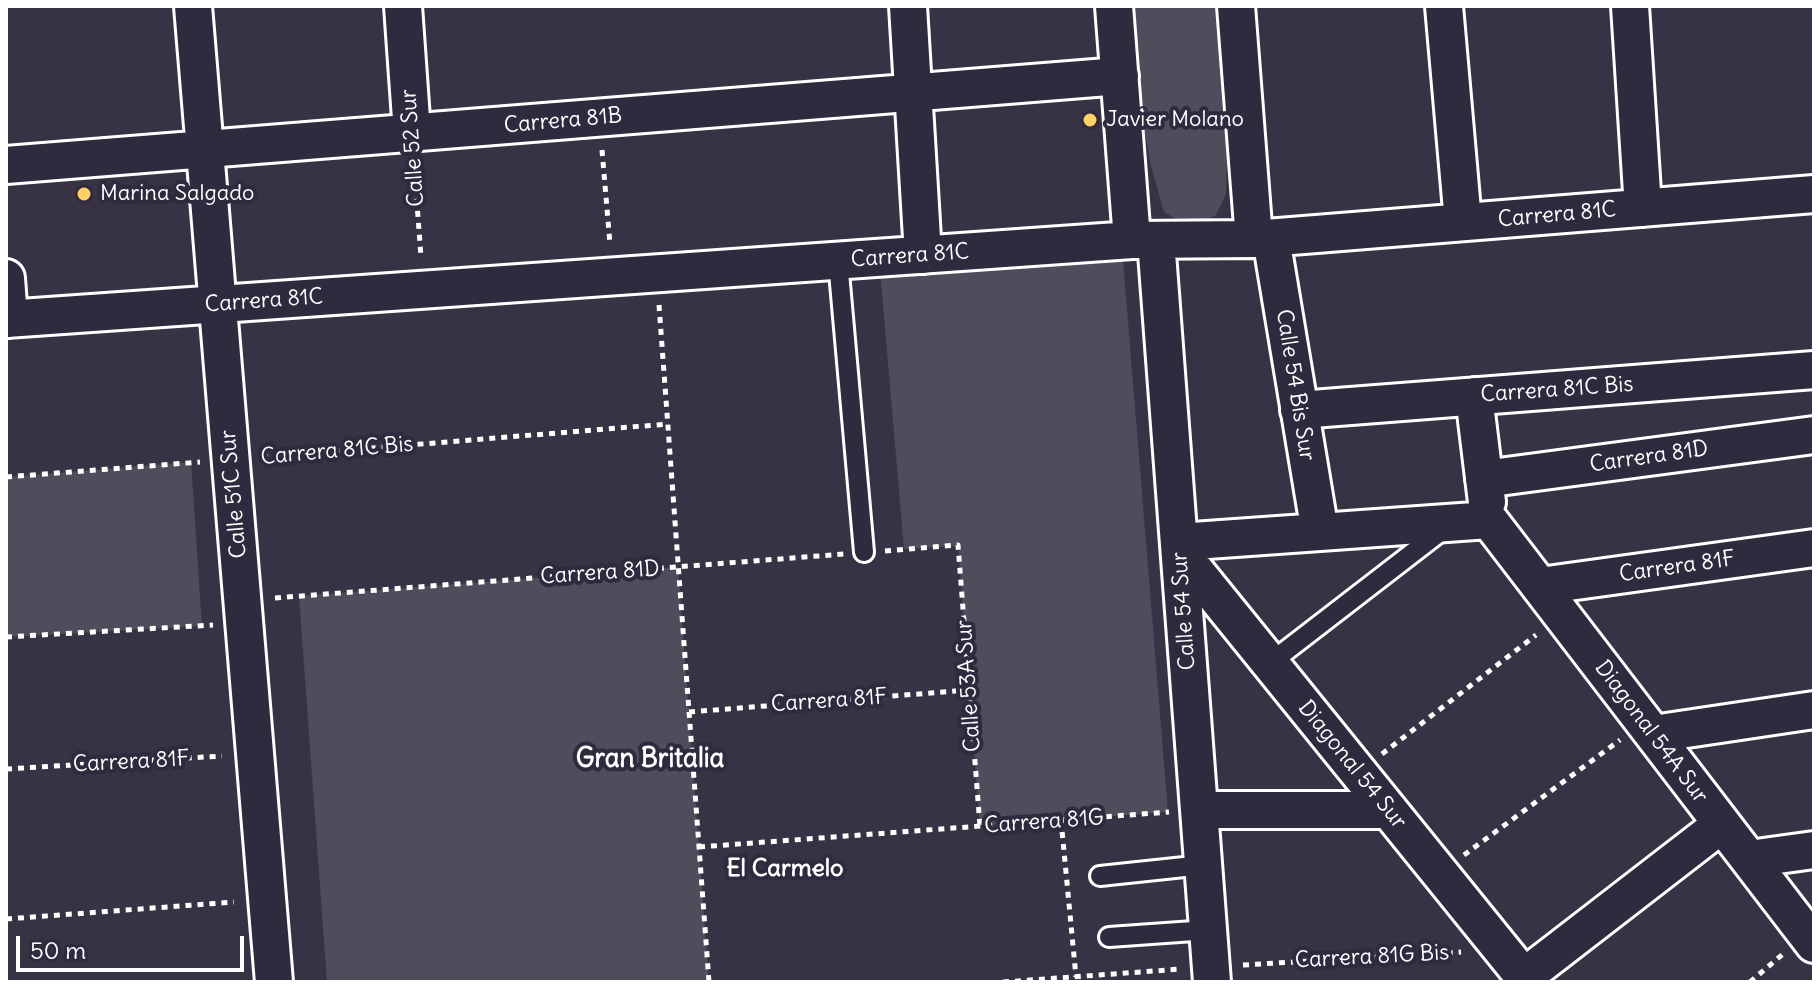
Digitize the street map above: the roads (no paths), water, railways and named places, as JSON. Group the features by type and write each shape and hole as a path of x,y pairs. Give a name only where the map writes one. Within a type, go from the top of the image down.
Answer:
{"street":[{"name":"Calle 51C Sur","path":"193,6 274,982"},
{"name":"Calle 52 Sur","path":"403,6 412,133"},
{"path":"908,6 923,255"},
{"name":"Calle 54 Sur","path":"1114,6 1179,547 1211,974"},
{"path":"1236,6 1262,238"},
{"path":"1444,6 1463,222"},
{"path":"1630,6 1643,208"},
{"name":"Carrera 81B","path":"6,165 1120,76"},
{"name":"Carrera 81C","path":"8,319 1144,240 1262,238 1814,194"},
{"name":"Calle 54 Bis Sur","path":"1262,238 1299,410 1320,532"},
{"path":"6,278 8,319"},
{"name":"Carrera 81C Bis","path":"1299,410 1814,370"},
{"path":"1179,547 1320,532 1471,521 1484,479 1474,396"},
{"name":"Carrera 81D","path":"1484,479 1814,435"},
{"name":"Diagonal 54A Sur","path":"1471,521 1540,586 1810,940"},
{"name":"Diagonal 54 Sur","path":"1179,547 1524,977 1722,824"},
{"name":"Carrera 81F","path":"1540,586 1814,548"},
{"path":"1648,728 1814,710"},
{"path":"1199,810 1389,810"},
{"path":"1749,859 1814,850"}],"lane":[{"path":"838,261 864,552"},
{"path":"1270,663 1471,521"},
{"path":"1100,876 1203,865"},
{"path":"1109,937 1208,930"}],"place":[{"name":"Javier Molano","path":"1090,120"},
{"name":"Marina Salgado","path":"84,194"}],"district":[{"name":"Gran Britalia","path":"650,760"},
{"name":"El Carmelo","path":"785,869"}]}
